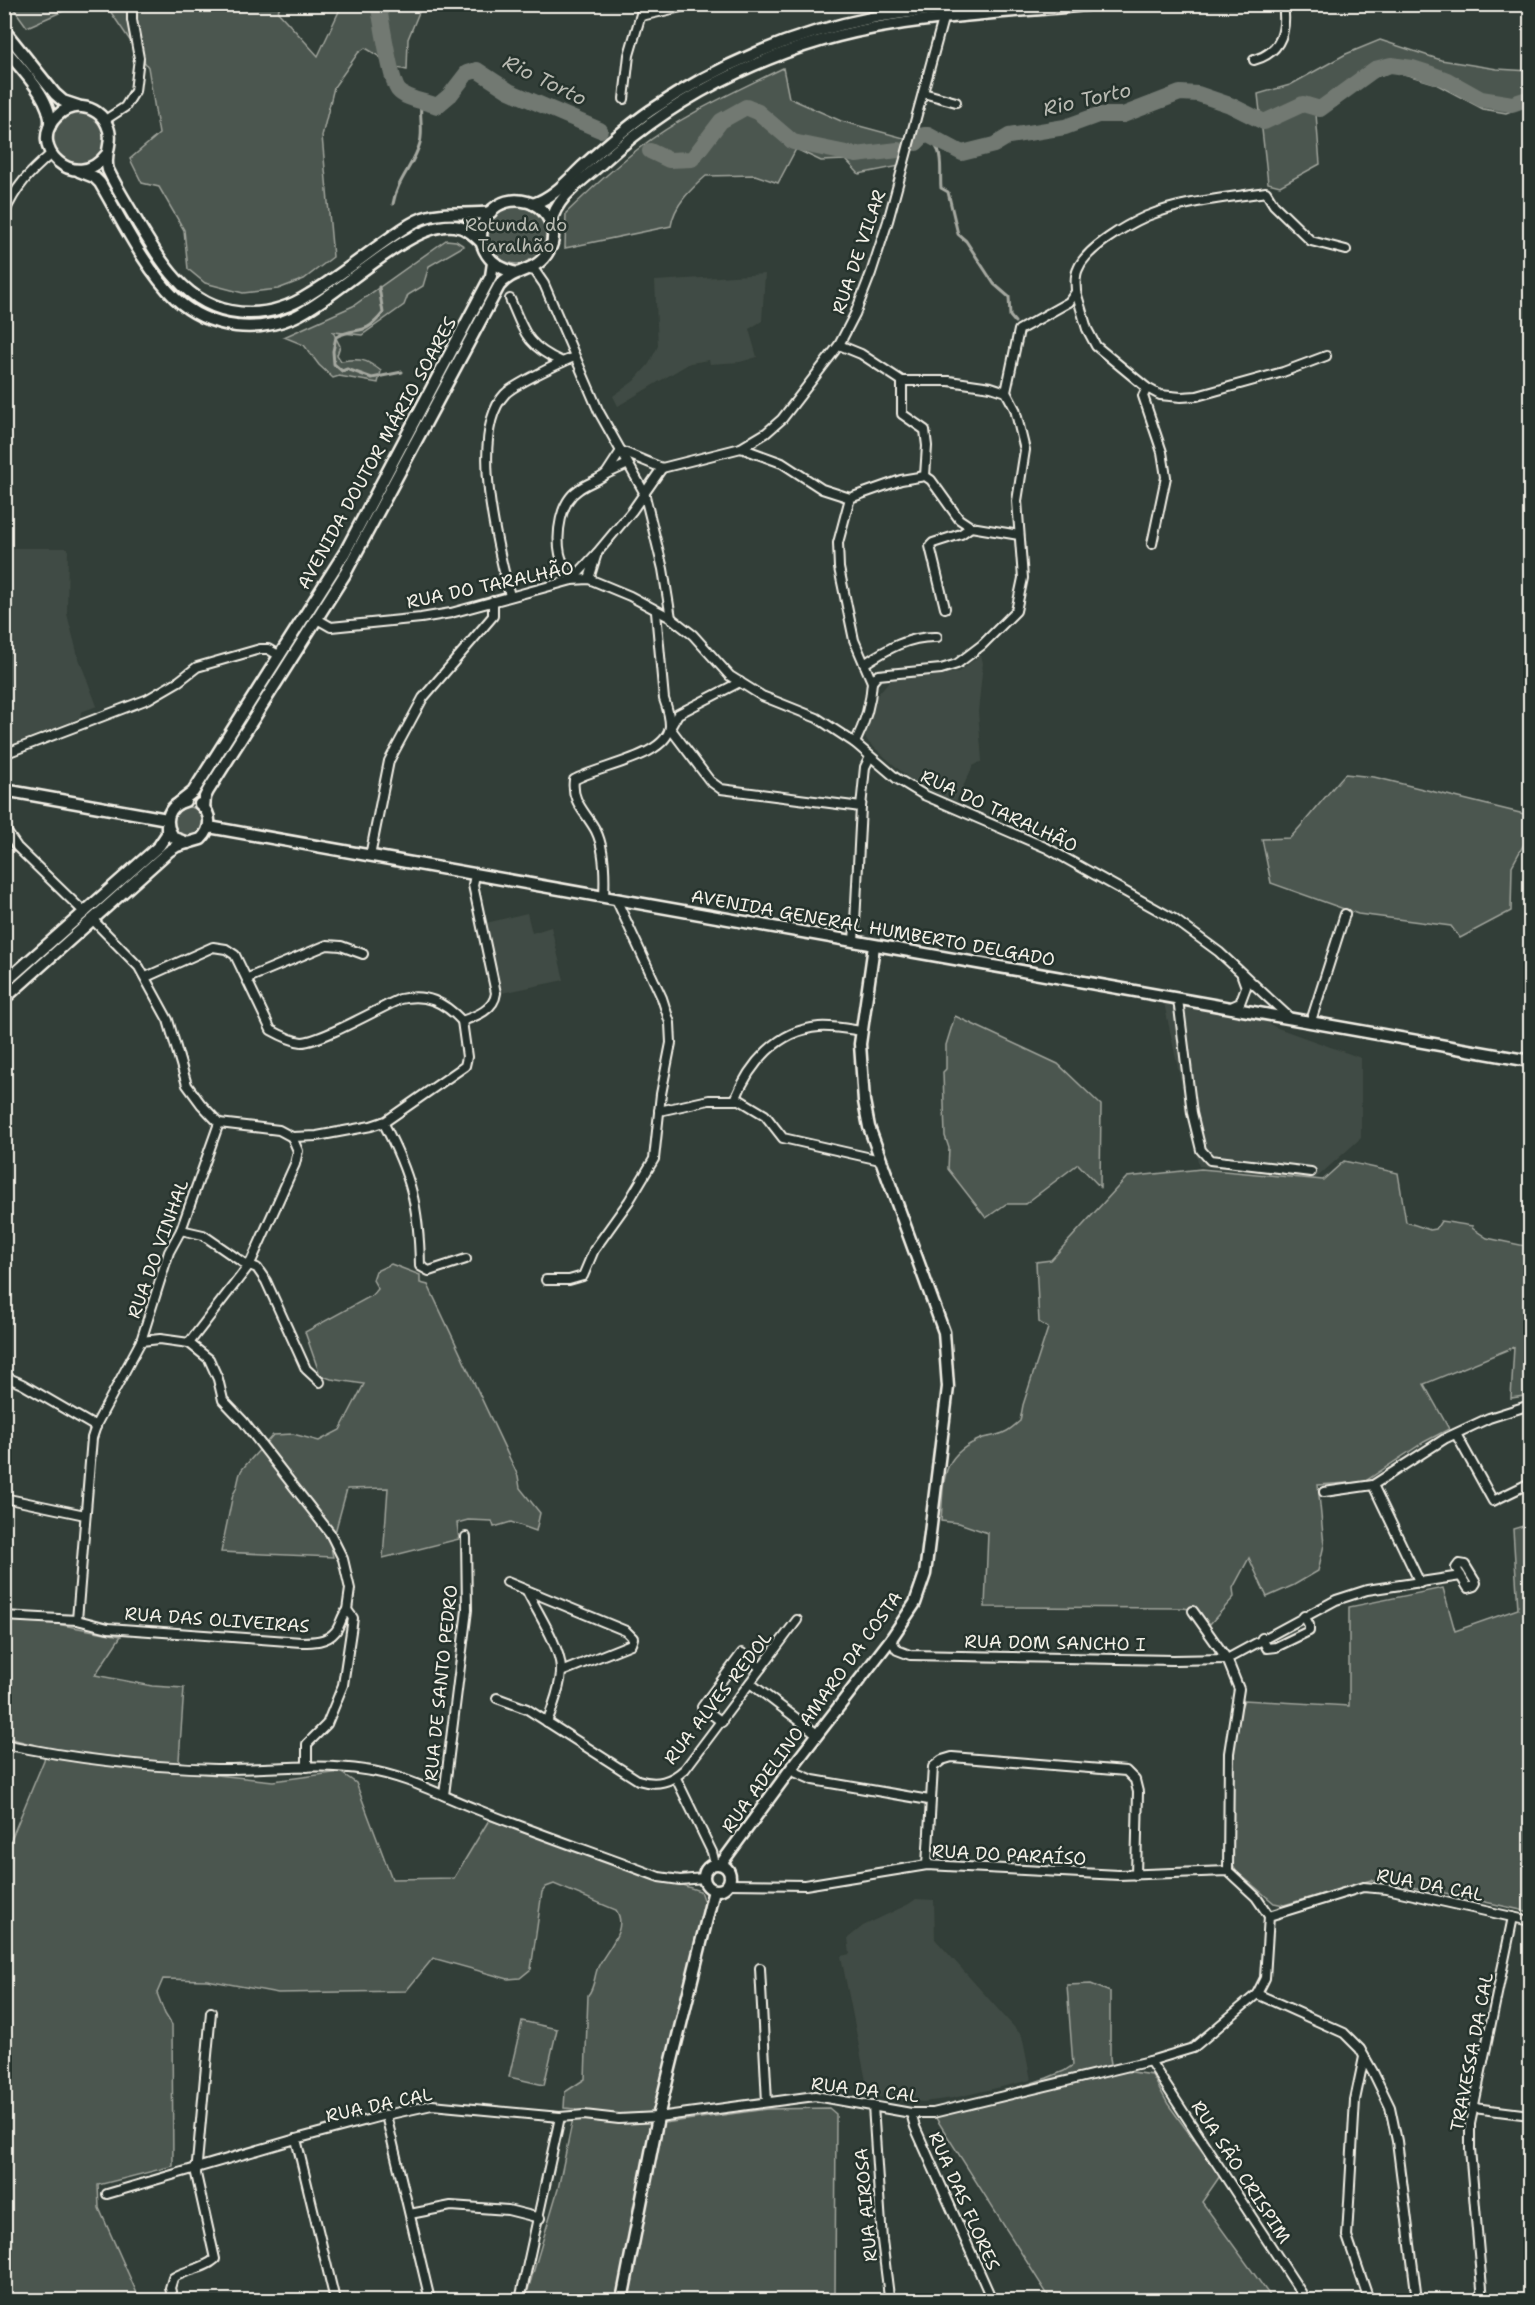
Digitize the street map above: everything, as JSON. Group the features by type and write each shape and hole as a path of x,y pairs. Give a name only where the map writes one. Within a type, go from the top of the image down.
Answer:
{"main road":[{"path":"542,262 551,249 552,215 563,198 633,136 671,110 729,77 776,56 834,37 942,11 984,4"},
{"path":"533,204 551,196 611,141 681,91 717,71 802,36 871,18 942,11 1096,4"},
{"path":"4,30 55,94 63,101 93,110 105,120 111,137 105,162 112,180 167,268 192,294 205,303 223,310 254,313 284,307 310,294 402,229 422,218 442,214 470,215 490,212"},
{"path":"4,48 44,99 50,113 47,141 51,154 61,165 90,174 100,183 154,272 176,299 195,313 226,325 257,326 295,317 324,300 407,240 435,227 460,226 481,242"},
{"path":"50,127 61,112 78,106"},
{"path":"76,170 93,167 106,154"},
{"path":"517,273 503,270 486,254 481,242 486,216 496,206 511,200 533,204 544,211 551,223"},
{"name":"AVENIDA DOUTOR MÁRIO SOARES","path":"204,808 208,791 317,619 374,523 499,286 509,275 530,270 542,262"},
{"name":"AVENIDA DOUTOR MÁRIO SOARES","path":"179,803 193,792 345,552 491,276 494,263"},
{"path":"4,790 167,822"},
{"path":"4,983 89,916 172,848 201,839 209,827 208,814 204,808 193,801 179,803 173,807 167,822 167,834 159,846 89,916 4,999"},
{"path":"167,822 174,838 188,843"},
{"name":"AVENIDA GENERAL HUMBERTO DELGADO","path":"209,827 1530,1061"},
{"name":"RUA ADELINO AMARO DA COSTA","path":"718,1864 891,1639 915,1603 925,1574 943,1439 948,1371 944,1332 880,1160 869,1127 864,1101 860,1063 862,1031 874,946"},
{"path":"718,1864 729,1871 729,1884 724,1889 714,1890 708,1887 704,1878 705,1870 718,1864"},
{"path":"622,2301 658,2117 714,1890"}],"street":[{"path":"105,120 125,107 135,91 139,58 132,20 132,4"},
{"path":"624,99 628,54 644,4"},
{"path":"641,16 695,4"},
{"path":"1254,60 1267,53 1283,38 1286,21 1283,4"},
{"name":"RUA DE VILAR","path":"662,468 741,448 766,433 782,419 839,345 855,314 871,273 922,93 942,11"},
{"path":"922,93 956,102"},
{"path":"4,214 13,194 28,173 51,154"},
{"path":"1326,356 1283,372 1197,396 1170,397 1147,388 1096,346 1087,329 1076,292 1076,272 1091,251 1147,216 1185,205 1266,192 1274,205 1311,240 1346,250"},
{"path":"541,278 542,262"},
{"path":"530,270 535,271 541,278 599,412 644,492 663,568 670,618"},
{"path":"1006,392 1019,330 1069,302 1076,292"},
{"path":"510,299 531,342 542,352 562,362"},
{"path":"839,345 861,354 902,381 949,381 992,387 1006,392 1016,409 1025,450 1017,501 1023,578 1016,611 982,645 957,664 941,669 878,675 872,682"},
{"path":"510,596 490,509 488,458 494,414 506,393 514,386 574,357"},
{"path":"902,381 902,414 925,430 927,446 925,476"},
{"path":"1147,388 1143,396 1162,452 1166,477 1152,544"},
{"path":"741,448 782,464 822,489 850,498 901,480 925,476 931,480 959,519 971,527 1019,535"},
{"path":"621,451 662,468 632,511 572,580 560,555 559,534 565,504 577,490 628,464"},
{"path":"606,474 621,451"},
{"path":"850,498 838,543 839,568 854,640 872,682 872,692 861,731 855,743"},
{"path":"945,608 930,546 961,534 971,527"},
{"path":"588,579 597,553"},
{"name":"RUA DO TARALHÃO","path":"317,619 332,627 339,627 421,618 451,613 572,580 588,579 630,596 670,618 693,634 729,676 762,696 817,718 855,743 896,778 924,795 1047,848 1174,919 1219,952 1290,1018"},
{"path":"370,856 389,761 423,698 493,616 493,601"},
{"path":"656,612 664,699 670,728 710,781 721,789 861,807"},
{"path":"864,664 892,646 925,637 937,638"},
{"path":"4,754 148,699 197,667 211,662 260,649 268,649 280,656"},
{"path":"604,897 603,859 596,831 578,805 572,791 574,780 585,773 649,752 665,739 678,714 740,682"},
{"path":"854,942 861,807 865,767 870,757"},
{"path":"4,828 17,847 130,956 146,977 168,1020 187,1085 219,1123 279,1130 292,1137 318,1136 371,1126 383,1122 465,1066 467,1057 462,1021 450,1008 435,1000 410,997 400,999 319,1037 302,1042 282,1037 271,1030 235,954 226,949 213,947 146,977"},
{"path":"462,1021 474,1017 491,1006 495,1001 496,993 473,885 475,875"},
{"path":"546,1280 570,1280 583,1276 594,1250 629,1201 654,1159 659,1111 671,1043 670,1023 662,998 615,899"},
{"path":"1311,1021 1346,914"},
{"path":"248,978 327,945 340,946 363,954"},
{"path":"1231,1007 1240,1003 1246,987 1240,972"},
{"path":"1178,999 1192,1113 1201,1149 1210,1160 1311,1172"},
{"path":"735,1100 742,1080 760,1057 795,1032 819,1027 862,1031"},
{"path":"659,1111 709,1100 740,1100 765,1115 783,1138 880,1160"},
{"path":"383,1122 398,1151 412,1187 419,1226 420,1266 429,1270 466,1259"},
{"name":"RUA DO VINHAL","path":"77,1620 92,1438 141,1341 169,1252 181,1230 219,1123"},
{"path":"189,1343 250,1264 295,1164 298,1151 292,1137"},
{"path":"181,1230 203,1235 242,1262 257,1268 266,1281 306,1369 320,1382"},
{"path":"141,1341 168,1340 189,1343 208,1359 218,1379 223,1400 243,1421 330,1533 343,1558 350,1589 347,1610 353,1618 343,1685 327,1724 307,1744 307,1767"},
{"path":"4,1376 96,1427"},
{"path":"1324,1492 1373,1485 1446,1438 1489,1418 1530,1405"},
{"path":"1456,1434 1493,1501 1530,1483"},
{"path":"1373,1485 1420,1582"},
{"path":"4,1498 85,1515"},
{"name":"RUA DE SANTO PEDRO","path":"444,1795 467,1610 466,1537"},
{"path":"1227,1659 1262,1638 1336,1600 1366,1590 1461,1576"},
{"path":"507,1582 626,1631 633,1638 631,1644 561,1672"},
{"path":"527,1591 556,1650 561,1672 547,1722"},
{"name":"RUA DAS OLIVEIRAS","path":"4,1616 77,1620 108,1628 301,1642 321,1641 335,1632 340,1618 347,1610"},
{"path":"1193,1611 1227,1659 1239,1689 1229,1753 1228,1871 1256,1897 1269,1916 1265,1978 1257,1994 1344,2033 1360,2049 1390,2107 1397,2141 1417,2301"},
{"path":"1262,1638 1267,1648 1276,1647 1309,1631 1310,1624 1304,1616"},
{"name":"RUA ALVES REDOL","path":"497,1698 527,1709 638,1780 656,1783 676,1778 722,1722 797,1620"},
{"name":"RUA DOM SANCHO I","path":"891,1639 897,1650 910,1655 1227,1659"},
{"path":"722,1722 702,1707 742,1653 761,1668"},
{"path":"750,1683 818,1734"},
{"path":"4,1744 74,1757 171,1766 217,1769 307,1767 366,1770 412,1783 658,1877 680,1880 704,1878"},
{"path":"927,1865 929,1800 933,1767 942,1760 952,1757 1126,1771 1135,1780 1138,1792 1136,1875"},
{"path":"790,1770 813,1780 929,1800"},
{"path":"676,1778 718,1864"},
{"name":"RUA DO PARAÍSO","path":"729,1884 805,1885 927,1865 948,1864 1077,1874 1136,1875 1228,1871"},
{"name":"RUA DA CAL","path":"1269,1916 1363,1887 1387,1889 1530,1921"},
{"name":"TRAVESSA DA CAL","path":"1483,2301 1470,2149 1470,2124 1514,1917"},
{"path":"760,1968 767,2102"},
{"name":"RUA DA CAL","path":"107,2194 197,2166 386,2115 432,2105 560,2117 584,2115 619,2119 658,2117 815,2096 911,2113 933,2113 1150,2061 1193,2048 1257,1994"},
{"path":"173,2301 170,2288 173,2278 181,2273 208,2265 215,2259 196,2174 211,2012"},
{"path":"1364,2057 1355,2100 1347,2236 1369,2301"},
{"name":"RUA SÃO CRISPIM","path":"1150,2061 1306,2301"},
{"name":"RUA AIROSA","path":"873,2106 882,2240 889,2296 892,2301"},
{"path":"1474,2108 1530,2115"},
{"name":"RUA DAS FLORES","path":"911,2113 915,2127 992,2301"},
{"path":"386,2115 430,2301"},
{"path":"520,2301 540,2218 560,2117"},
{"path":"296,2139 336,2301"},
{"path":"410,2214 451,2206 508,2211 540,2218"}],"shaded area":[{"path":"765,274 762,321 749,329 757,357 740,362 710,364 709,360 690,363 618,406 613,396 634,381 649,364 658,346 655,281"},
{"path":"5,548 68,548 67,614 78,656 97,706 81,712 80,718 5,747"},
{"path":"981,655 983,663 978,712 982,761 973,766 956,801 947,797 946,799 911,780 865,737 878,694 891,679 958,672"},
{"path":"527,913 532,933 551,927 564,980 502,993 486,923"},
{"path":"1164,1003 1263,1020 1275,1027 1361,1058 1361,1138 1315,1179 1199,1166"},
{"path":"916,1899 934,1900 935,1939 1022,2036 1031,2080 953,2098 923,2102 869,2096 841,1956 850,1954 848,1938 863,1926"}],"green space":[{"path":"11,5 77,5 27,27"},
{"path":"106,5 280,5 278,12 318,56 342,5 422,5 408,39 407,70 391,64 365,48 358,53 334,87 322,136 333,257 304,279 278,289 243,293 205,283 188,269 184,230 159,187 142,183 130,159 159,134 148,67"},
{"path":"1380,40 1441,60 1497,69 1530,71 1530,104 1506,113 1483,109 1434,83 1394,71 1372,78 1316,114 1320,164 1280,186 1268,183 1258,94 1290,85 1346,54"},
{"path":"783,68 789,98 841,121 904,138 905,165 859,174 846,160 821,161 796,149 778,183 755,175 706,176 679,204 671,226 565,248 566,213 619,164 690,115"},
{"path":"79,112 89,114 97,120 103,128 105,138 103,148 97,156 89,162 79,164 69,162 61,156 55,148 53,138 55,128 61,120 69,114"},
{"name":"Rotunda do Taralhão","path":"517,206 528,208 541,219 546,235 544,246 533,259 517,264 506,262 493,251 488,235 490,224 501,211"},
{"path":"446,240 456,241 464,246 429,266 423,286 408,295 404,305 362,335 333,332 340,346 337,355 341,361 362,360 371,364 381,371 378,383 339,376 333,378 319,365 304,345 284,337 353,306"},
{"path":"490,287 493,288 352,551 294,648 292,646"},
{"path":"288,651 291,652 205,787 202,786"},
{"path":"1345,774 1374,777 1524,814 1530,821 1530,833 1512,866 1511,911 1460,938 1451,926 1358,914 1271,883 1262,839 1290,838"},
{"path":"188,807 198,812 203,822 198,832 188,837 178,832 173,822 178,812"},
{"path":"955,1016 1058,1064 1101,1105 1100,1187 1078,1164 1025,1204 1006,1204 986,1218 948,1169 949,1148 945,1136 943,1072 946,1069 946,1045"},
{"path":"1344,1161 1398,1173 1406,1222 1430,1230 1436,1229 1441,1221 1473,1226 1472,1228 1487,1238 1530,1247 1530,1395 1511,1398 1514,1347 1424,1384 1449,1429 1424,1442 1364,1482 1318,1485 1324,1545 1318,1571 1267,1597 1249,1558 1233,1588 1234,1597 1210,1624 1196,1610 1183,1608 985,1607 988,1533 959,1523 941,1521 944,1482 951,1461 958,1453 983,1438 1007,1431 1020,1421 1048,1328 1039,1322 1036,1262 1051,1260 1127,1177 1201,1169 1323,1180"},
{"path":"391,1264 420,1275 420,1283 428,1285 518,1476 520,1488 540,1513 536,1531 511,1522 494,1527 492,1521 468,1520 457,1523 459,1539 383,1558 388,1488 347,1489 331,1547 333,1557 221,1552 233,1494 241,1471 273,1435 293,1434 319,1441 340,1430 364,1384 320,1375 305,1332 373,1295 378,1289 373,1280 376,1271"},
{"path":"1530,1524 1530,1912 1445,1893 1371,1880 1284,1905 1274,1903 1236,1871 1231,1862 1234,1725 1244,1700 1349,1706 1349,1607 1443,1588 1455,1631 1518,1609 1513,1529"},
{"path":"4,1619 57,1624 121,1636 95,1675 152,1686 184,1688 179,1760 190,1772 273,1781 340,1772 356,1783 392,1879 454,1878 489,1820 700,1891 705,1905 681,2019 663,2123 767,2109 829,2108 836,2114 835,2300 525,2300 558,2189 575,2109 564,2108 565,2092 585,2079 588,1995 598,1967 615,1939 620,1925 616,1910 554,1884 546,1887 542,1892 531,1969 520,1978 508,1979 433,1958 406,1991 278,1993 207,1980 163,1979 157,1993 172,2025 173,2166 98,2185 99,2208 140,2300 5,2300 5,1854 44,1760 46,1748 5,1737"},
{"path":"1091,1984 1110,1992 1112,2069 1152,2075 1168,2104 1220,2176 1202,2202 1273,2300 1051,2300 934,2115 1047,2078 1073,2065 1067,1985"},
{"path":"522,2021 557,2029 544,2085 509,2077"}],"waterway":[{"name":"Rio Torto","path":"376,4 395,84 398,90 406,96 437,106 450,95 467,73 477,70 509,91 600,130"},
{"name":"Rio Torto","path":"916,143 924,135 928,135 962,153 994,145 1009,136 1065,127 1098,115 1123,115 1180,93 1198,94 1230,105 1264,122 1303,104 1320,109 1375,69 1391,65 1412,68 1447,80 1481,99 1512,104 1530,98"},
{"path":"393,204 398,187 420,143 422,100"},
{"name":"Rio Torto","path":"650,151 669,160 692,159 721,121 746,107 758,112 793,142 856,155 898,150"},
{"path":"921,138 935,145 938,151 941,165 941,188 948,192 958,234 966,241 994,284 1009,297 1010,316 1015,322"},
{"path":"379,287 383,313 370,326 336,337 333,351 334,364 342,371 347,369 372,378 402,372"}]}
